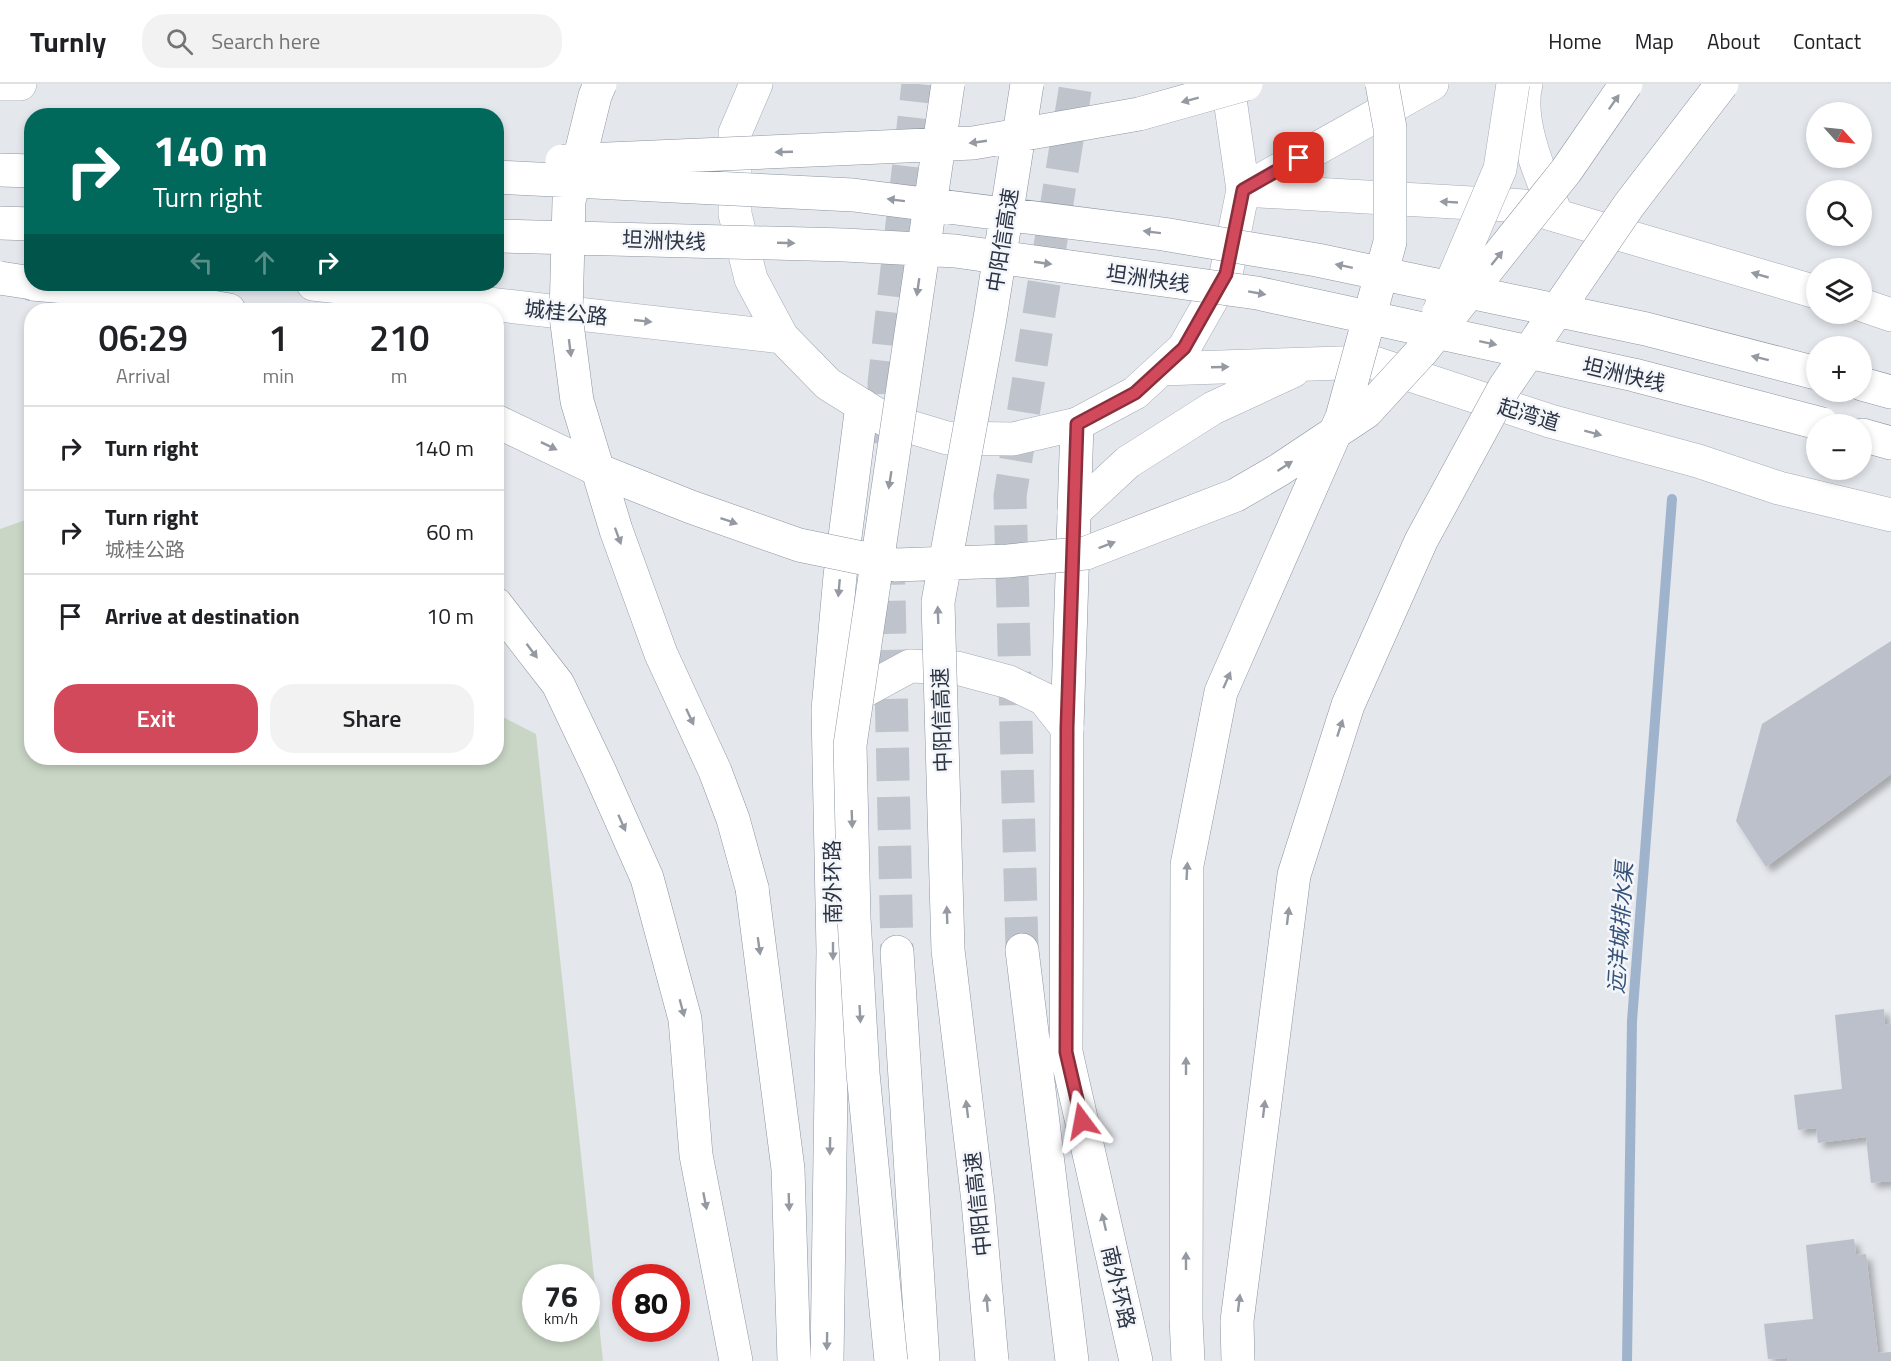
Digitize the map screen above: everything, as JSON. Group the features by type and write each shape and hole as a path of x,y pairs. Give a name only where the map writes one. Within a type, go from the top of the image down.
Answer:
{"main road":[{"path":"0,84 20,84"},
{"path":"600,84 569,201 566,316 577,401 616,530 661,654 715,771 733,819 752,888 788,1169 794,1361"},
{"path":"756,84 735,133 735,214 751,279 782,337 828,384 884,419 947,438 1013,439 1077,424 1135,393 1184,348 1226,274 1243,190 1231,106 1219,84"},
{"path":"891,1361 863,1073 854,918 850,746 948,84"},
{"name":"中阳信高速","path":"992,1361 978,1201 948,950 938,602 990,318 1027,84"},
{"path":"504,164 973,143 1139,114 1246,84"},
{"path":"1188,1361 1186,1317 1187,865 1221,692 1342,417 1390,242 1390,128 1383,84"},
{"path":"1243,190 1432,84"},
{"path":"1423,350 1500,169 1513,84"},
{"path":"1526,84 1523,97 1532,152 1557,216"},
{"path":"504,425 603,472 691,507 799,545 896,565 1008,561 1086,553 1236,495 1279,470 1366,412 1423,350 1566,171 1626,84"},
{"path":"1238,1361 1237,1321 1294,875 1348,705 1421,541 1504,388 1629,205 1722,84"},
{"path":"0,170 24,171"},
{"path":"504,177 854,195 1163,234 1317,260 1646,329 1806,370"},
{"path":"1243,190 1524,206 1806,289"},
{"path":"0,223 24,224"},
{"name":"坦洲快线","path":"504,236 845,245 955,251 1257,293 1635,375 1806,420"},
{"path":"0,278 24,281"},
{"path":"53,291 79,303"},
{"path":"113,291 189,303"},
{"name":"城桂公路","path":"375,291 481,303"},
{"name":"城桂公路","path":"504,306 782,337"},
{"path":"1872,308 1891,315"},
{"name":"起湾道","path":"1162,369 1371,362 1550,421 1698,461 1779,488 1891,515"},
{"path":"1074,512 1128,462 1213,408 1306,364"},
{"path":"1872,387 1891,392"},
{"name":"南外环路","path":"827,1361 833,951 828,710 840,576 862,405"},
{"name":"南外环路","path":"1077,424 1067,728 1066,1052 1136,1361"},
{"path":"1872,438 1891,443"},
{"path":"504,614 558,684 647,878 685,1019 696,1155 736,1361"},
{"path":"828,710 910,666 957,668 1010,682 1044,699 1067,728"},
{"path":"1022,950 1072,1361"},
{"path":"897,952 923,1361"}],"green space":[{"path":"24,520 24,765 504,765 504,718 536,734 593,1264 522,1264 522,1342 600,1342 600,1333 603,1361 0,1361 0,529"}],"building":[{"path":"1891,641 1891,774 1766,867 1736,821 1762,724"},
{"path":"1884,1009 1885,1025 1891,1024 1891,1181 1871,1183 1866,1137 1818,1143 1816,1128 1798,1130 1794,1095 1842,1089 1835,1015"},
{"path":"1854,1239 1856,1255 1866,1254 1878,1353 1891,1352 1891,1361 1768,1359 1764,1324 1813,1319 1806,1245"}],"waterway":[{"name":"远洋城排水渠","path":"1627,1361 1632,1021 1672,499"}],"tunnel":[{"path":"885,443 884,383 918,84"},
{"path":"1022,950 1010,496 1076,84"},
{"path":"888,552 897,952"}],"route":[{"path":"1082,1121 1066,1052 1067,728 1077,424 1135,393 1184,348 1226,274 1243,190 1299,158"}]}
